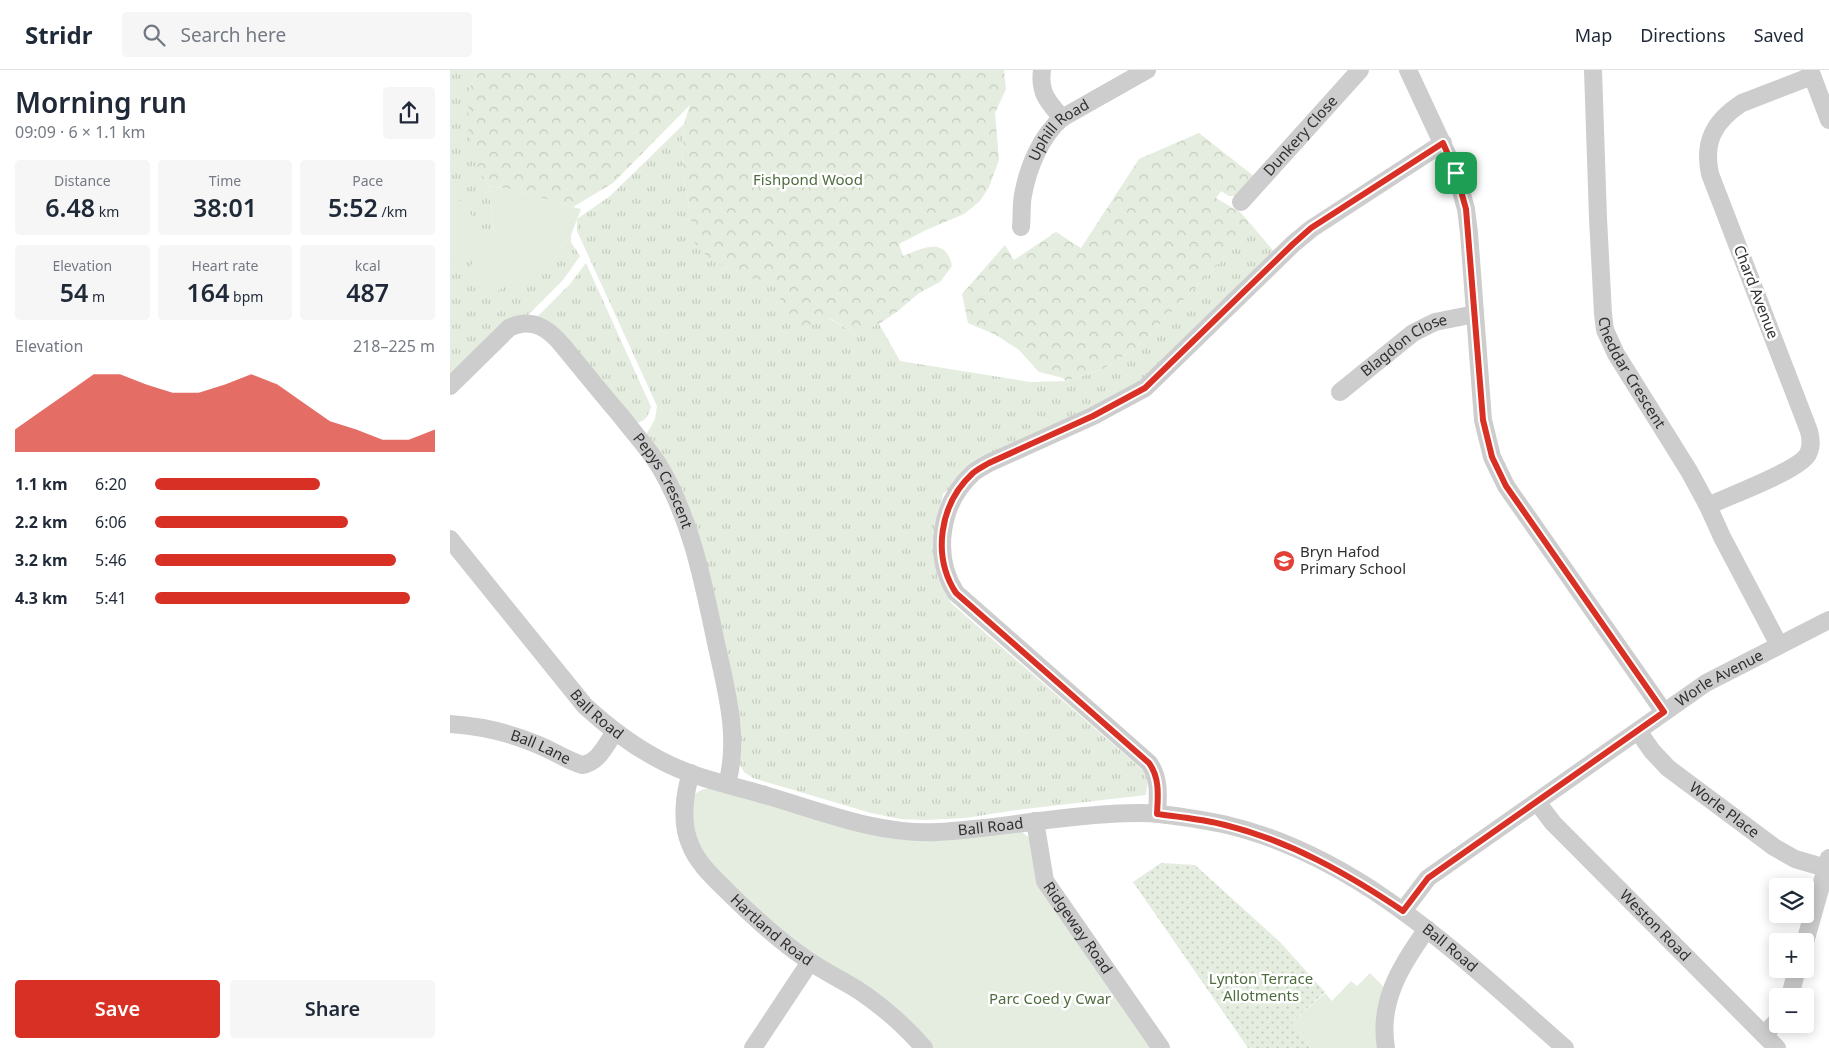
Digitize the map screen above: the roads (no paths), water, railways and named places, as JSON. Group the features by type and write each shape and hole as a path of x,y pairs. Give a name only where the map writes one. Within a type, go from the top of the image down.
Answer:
{"street":[{"path":"1042,70 1041,86 1044,94 1062,118"},
{"name":"Uphill Road","path":"1021,227 1023,195 1031,168 1046,135 1054,125 1062,118 1147,70"},
{"name":"Dunkery Close","path":"1241,202 1360,70"},
{"name":"Cheddar Crescent","path":"1593,70 1598,218 1605,330 1616,354 1689,471 1778,645"},
{"path":"1411,71 1456,173 1466,209 1483,420 1487,441 1497,469 1506,486 1664,712"},
{"path":"1811,73 1829,120"},
{"name":"Chard Avenue","path":"1708,506 1795,467 1807,455 1810,447 1809,431 1710,174 1708,150 1711,137 1723,118 1731,110 1742,103 1811,73"},
{"path":"1157,814 1157,784 1154,770 1149,763 956,593 949,582 942,555 943,525 947,512 964,483 974,473 989,463 1093,416 1145,388 1311,228 1443,143"},
{"name":"Blagdon Close","path":"1340,392 1413,333 1435,322 1475,314"},
{"name":"Pepys Crescent","path":"450,386 509,328 521,324 538,325 552,333 564,346 657,463 685,521 709,608 732,724 732,762 727,784"},
{"name":"Ball Road","path":"450,540 573,693 615,732 662,762 691,773 856,822 903,831 957,830 1096,815 1157,814 1224,824 1305,853 1352,878 1403,911 1476,969 1565,1048"},
{"name":"Worle Avenue","path":"1403,911 1428,878 1664,712 1717,676 1829,620"},
{"name":"Ball Lane","path":"450,724 477,726 510,734 582,765 598,757 615,732"},
{"name":"Worle Place","path":"1638,731 1652,751 1668,768 1774,847 1795,859 1827,863"},
{"name":"Hartland Road","path":"691,773 684,813 685,830 690,845 714,878 772,933 810,962 876,1002 924,1048"},
{"name":"Weston Road","path":"1537,802 1553,823 1777,1048"},
{"name":"Ridgeway Road","path":"1035,821 1045,881 1161,1048"},
{"path":"1808,933 1827,863"},
{"path":"1386,1048 1385,1021 1389,995 1399,971 1427,929"},
{"path":"753,1048 810,962"},
{"path":"1764,1035 1769,1030"}],"place":[{"name":"Bryn Hafod Primary School","path":"1284,561"}],"park label":[{"name":"Fishpond Wood","path":"808,180"},
{"name":"Lynton Terrace Allotments","path":"1261,988"},
{"name":"Parc Coed y Cwar","path":"1050,999"}]}
